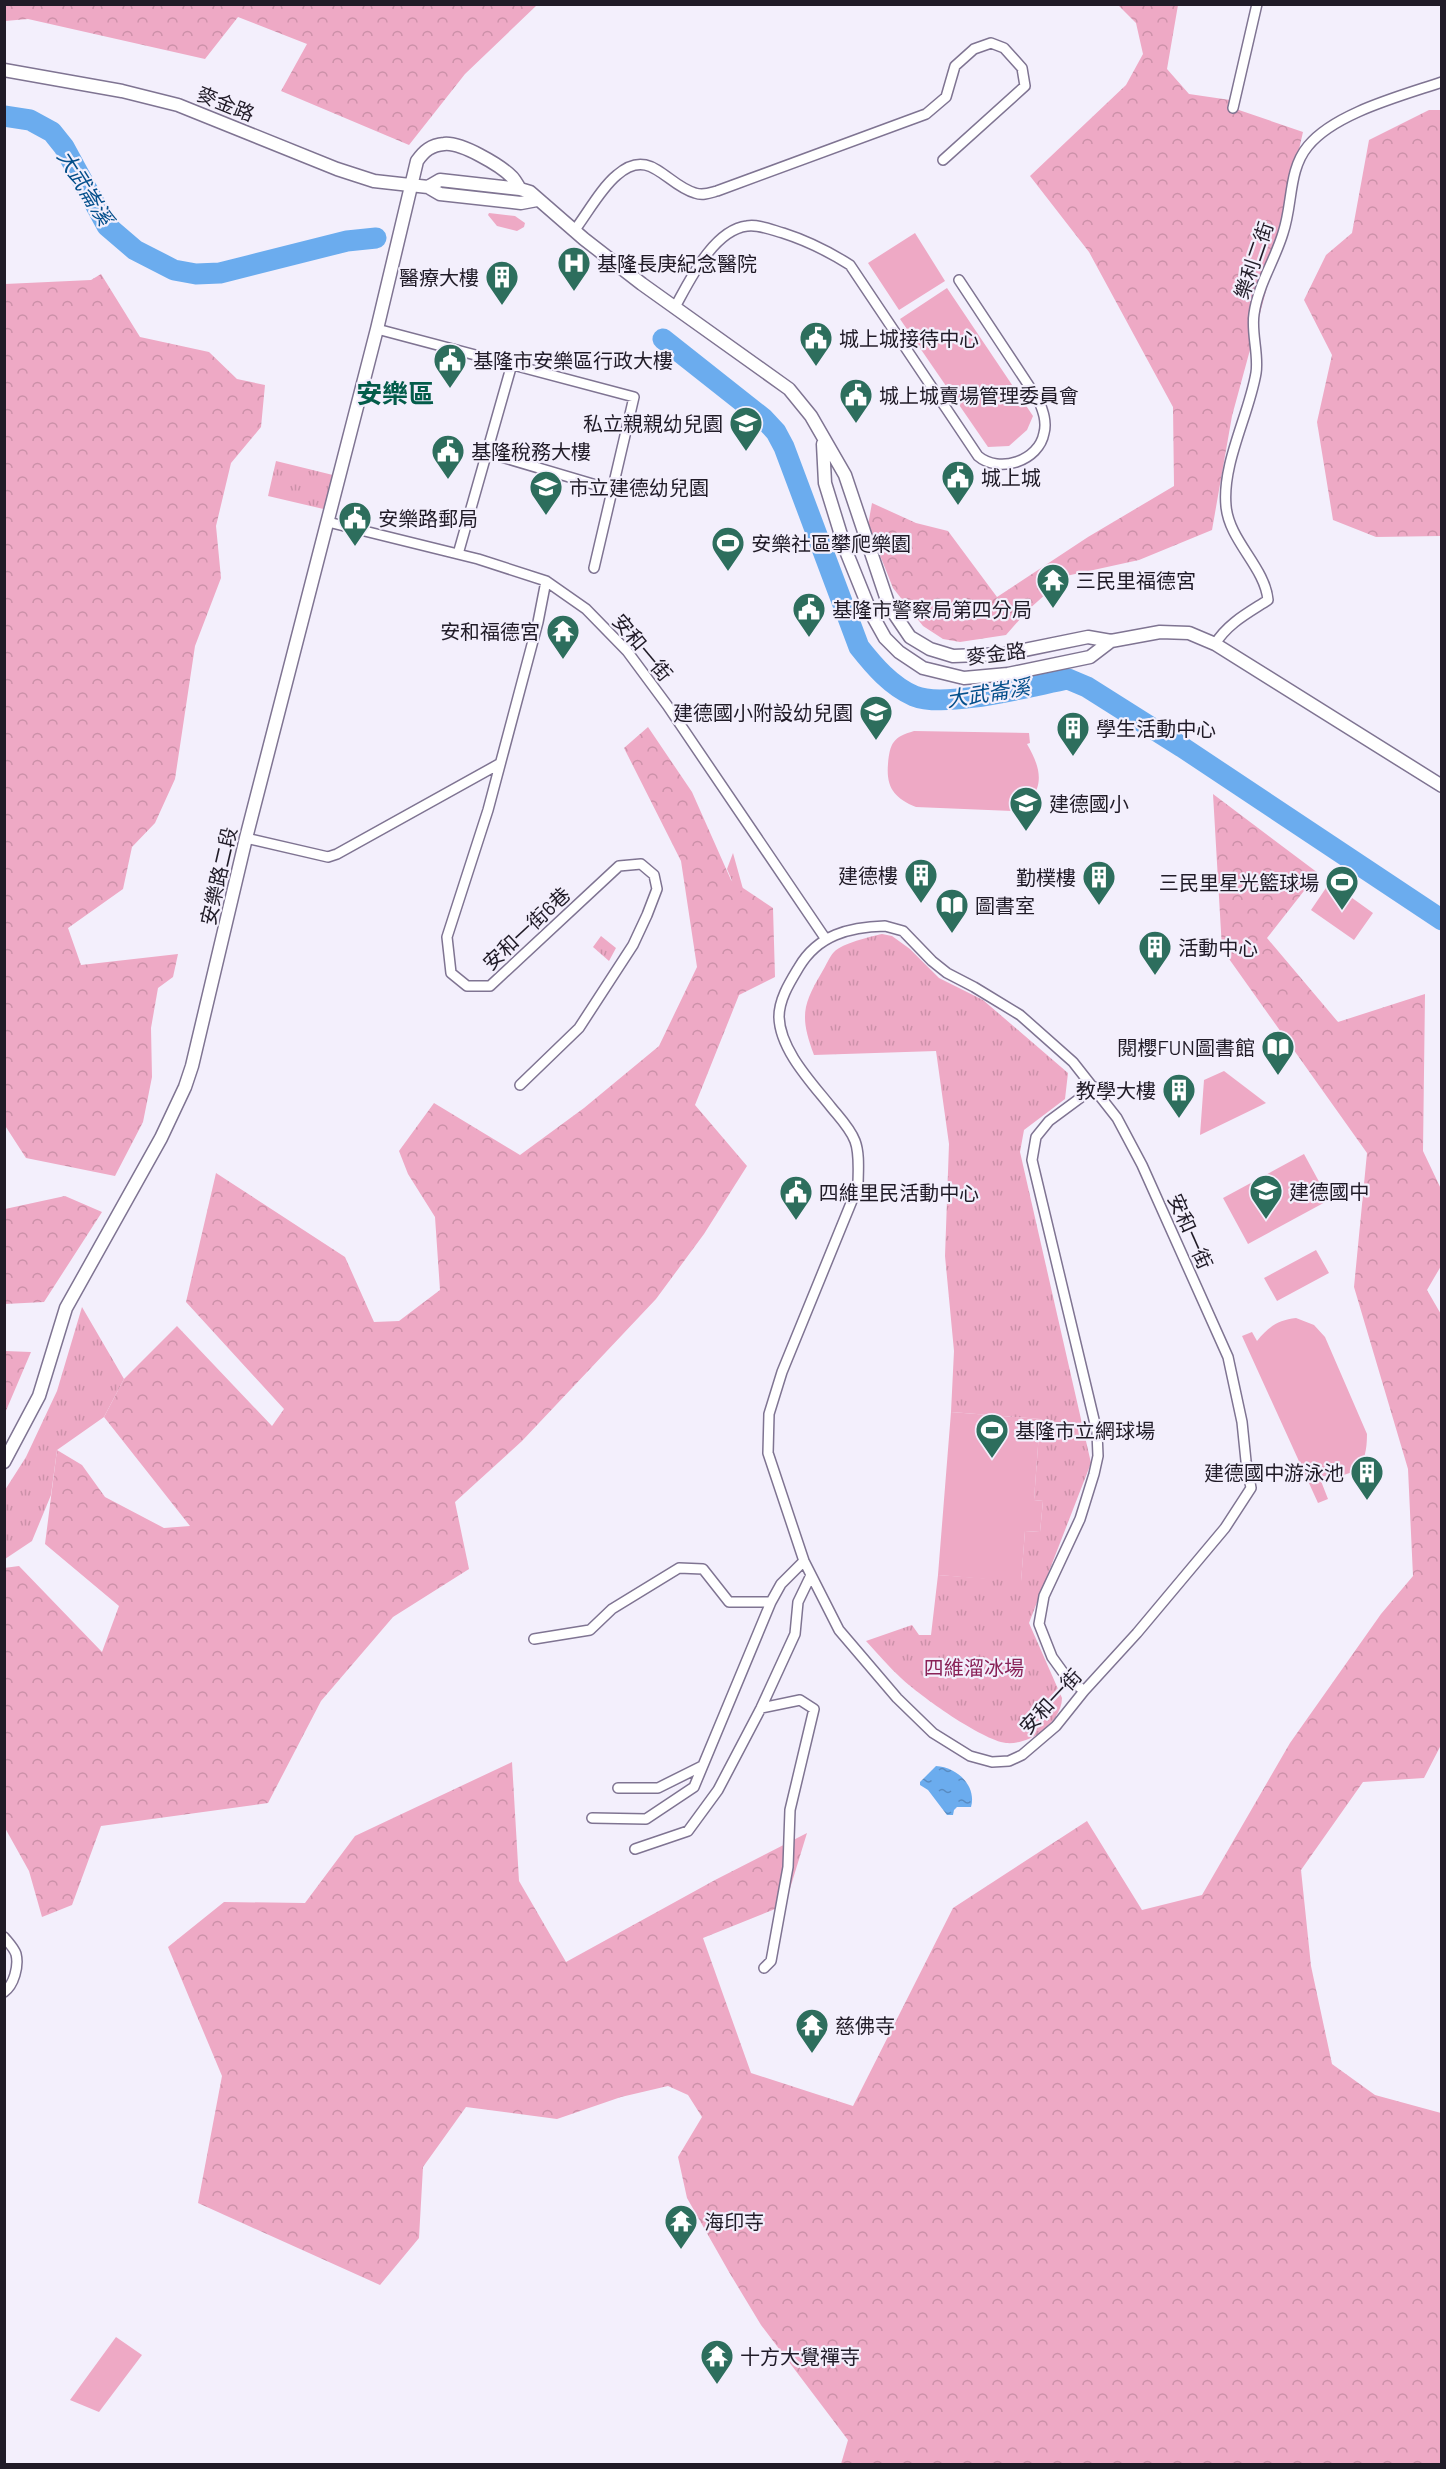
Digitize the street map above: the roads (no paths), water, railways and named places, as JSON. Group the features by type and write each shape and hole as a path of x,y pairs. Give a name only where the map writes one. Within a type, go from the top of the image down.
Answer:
{"street":[{"path":"1233,108 1257,4"},
{"path":"574,231 616,176 629,167 640,164 654,167 692,193 702,195 717,191 926,114 946,97 955,66 974,49 991,43 1004,48 1022,69 1025,86 944,160"},
{"name":"麥金路","path":"4,70 122,91 178,105 337,170 374,182 428,187 440,194 520,203 537,200"},
{"name":"樂利二街","path":"1215,644 1223,630 1230,624 1268,600 1267,588 1239,544 1226,507 1228,476 1256,371 1253,316 1257,296 1284,232 1295,170 1306,147 1324,129 1377,104 1442,82"},
{"path":"411,186 417,161 424,151 446,143 462,147 478,155 512,177 520,189"},
{"name":"麥金路","path":"428,187 440,180 530,192 574,231 789,389 811,416 844,476 889,606 906,633 930,649 953,656 1005,654 1088,637 1112,641"},
{"name":"安樂路二段","path":"4,1462 39,1396 66,1308 161,1137 185,1087 207,1007 246,838 405,218 411,186"},
{"path":"675,307 697,267 715,245 735,229 747,225 764,228 825,249 850,265 978,456 995,465 1016,462 1026,457 1042,441 1046,423 1044,414 1039,401 959,280"},
{"path":"377,329 634,397 594,568"},
{"path":"458,554 512,364"},
{"name":"麥金路","path":"822,439 825,483 846,551 871,613 885,638 899,652 923,668 964,678 1008,674 1090,657 1112,641 1136,635 1180,632 1199,636 1442,786"},
{"path":"488,453 613,490"},
{"name":"安和一街","path":"328,522 458,554 546,581 586,609 627,651 667,705 825,938"},
{"path":"846,551 867,543"},
{"name":"安和一街6巷","path":"520,1085 579,1028 633,945 657,889 654,875 641,864 619,866 490,986 467,986 451,973 447,937 488,810 538,622 546,581"},
{"path":"246,838 328,857 499,764"},
{"name":"安和一街","path":"885,926 903,931 932,962 947,973 1020,1015 1073,1062 1095,1087 1118,1118 1142,1165 1228,1357 1242,1422 1251,1488 1225,1528 1056,1726 1022,1755 1009,1761 992,1762 970,1756 933,1733 897,1698 839,1630 804,1561 768,1453 769,1414 782,1372 858,1186 855,1141 843,1121 799,1068 788,1049 779,1018 786,988 804,958 825,938 867,927 885,926"},
{"path":"1084,1691 1065,1676 1052,1657 1039,1624 1044,1596 1080,1519 1098,1456 1097,1432 1032,1160 1036,1137 1049,1121 1095,1087"},
{"path":"592,1818 646,1819 694,1787 771,1602 780,1584 804,1561"},
{"path":"534,1639 590,1630 612,1609 679,1568 703,1569 729,1602 771,1602"},
{"path":"635,1849 688,1831 718,1790 761,1708 795,1635 798,1602 811,1575"},
{"path":"761,1708 800,1700 814,1708 789,1810 788,1867 771,1962 764,1968"},
{"path":"618,1788 658,1788 702,1766"},
{"path":"4,1937 16,1955 16,1971 10,1988 4,1992"}],"water":[{"path":"936,1766 951,1770 964,1779 971,1792 971,1807 957,1807 953,1815 947,1815 928,1790 920,1785 920,1782"}],"waterway":[{"name":"大武崙溪","path":"4,116 30,120 52,132 64,147 107,226 135,250 174,270 196,274 220,273 347,241 376,238"},
{"name":"大武崙溪","path":"663,339 763,418 776,432 784,447 859,647 898,687 914,696 946,700 989,695 1068,679 1087,687 1182,747 1442,920"}],"place":[{"name":"基隆長庚紀念醫院","path":"574,292"},
{"name":"醫療大樓","path":"502,306"},
{"name":"城上城接待中心","path":"816,367"},
{"name":"基隆市安樂區行政大樓","path":"450,389"},
{"name":"城上城賣場管理委員會","path":"856,424"},
{"name":"私立親親幼兒園","path":"746,452"},
{"name":"基隆稅務大樓","path":"448,480"},
{"name":"城上城","path":"958,506"},
{"name":"市立建德幼兒園","path":"546,516"},
{"name":"安樂路郵局","path":"355,547"},
{"name":"安樂社區攀爬樂園","path":"728,572"},
{"name":"三民里福德宮","path":"1053,609"},
{"name":"基隆市警察局第四分局","path":"809,638"},
{"name":"安和福德宮","path":"563,660"},
{"name":"建德國小附設幼兒園","path":"876,741"},
{"name":"學生活動中心","path":"1073,757"},
{"name":"建德國小","path":"1026,832"},
{"name":"建德樓","path":"921,904"},
{"name":"勤樸樓","path":"1099,906"},
{"name":"三民里星光籃球場","path":"1342,911"},
{"name":"圖書室","path":"952,934"},
{"name":"活動中心","path":"1155,976"},
{"name":"閱櫻FUN圖書館","path":"1278,1076"},
{"name":"教學大樓","path":"1179,1119"},
{"name":"建德國中","path":"1266,1220"},
{"name":"四維里民活動中心","path":"796,1221"},
{"name":"基隆市立網球場","path":"992,1459"},
{"name":"建德國中游泳池","path":"1367,1501"},
{"name":"慈佛寺","path":"812,2054"},
{"name":"海印寺","path":"681,2250"},
{"name":"十方大覺禪寺","path":"717,2385"}],"district":[{"name":"安樂區","path":"395,392"}],"park label":[{"name":"四維溜冰場","path":"974,1667"}]}
